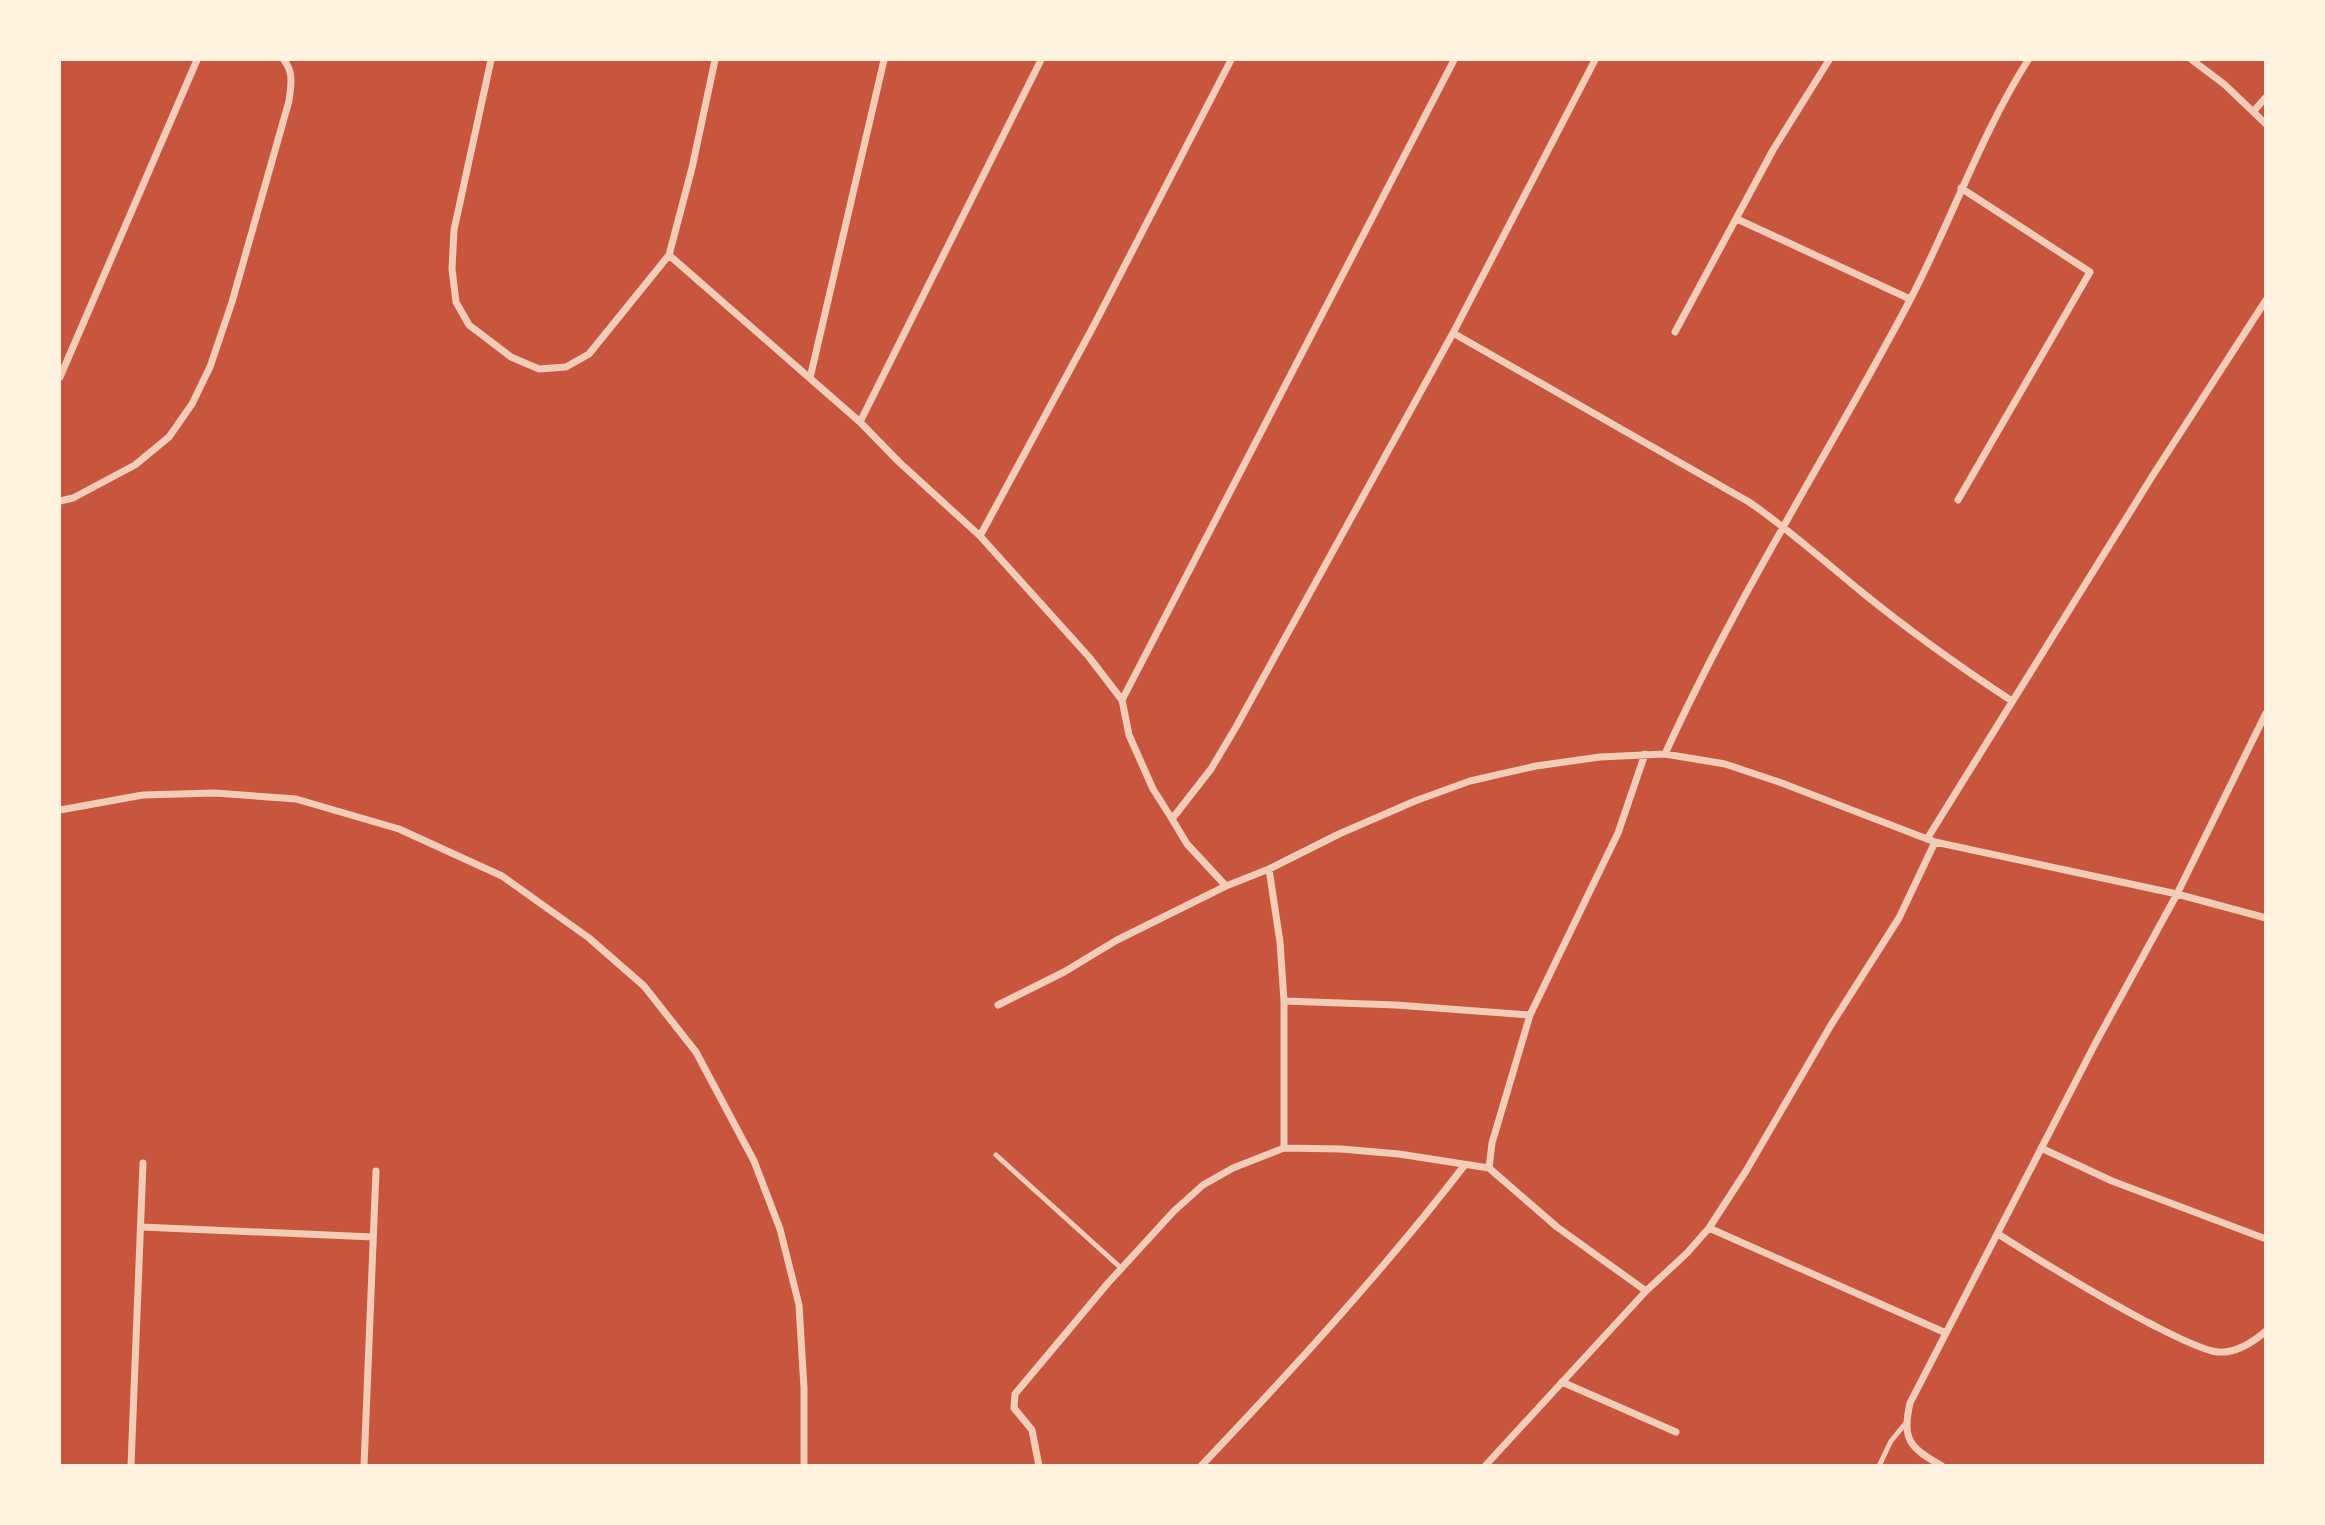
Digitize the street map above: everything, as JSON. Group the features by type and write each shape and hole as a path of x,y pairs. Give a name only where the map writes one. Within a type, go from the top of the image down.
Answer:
{"street":[{"path":"60,377 197,60"},
{"path":"60,501 72,498 135,465 169,437 192,404 210,367 232,302 289,101 292,79 289,66 284,60"},
{"path":"491,60 454,230 452,268 456,302 469,325 511,357 539,369 566,367 589,354 669,256 692,169 715,60"},
{"path":"810,378 884,60"},
{"path":"860,422 1041,60"},
{"path":"980,536 1093,327 1231,60"},
{"path":"1122,701 1454,60"},
{"path":"1171,820 1211,769 1237,727 1453,333 1595,60"},
{"path":"1675,332 1773,149 1829,60"},
{"path":"1665,754 1737,607 1785,526 1910,299 2004,97 2028,60"},
{"path":"2193,60 2266,124"},
{"path":"2254,111 2266,97"},
{"path":"1958,500 2090,272 1961,188"},
{"path":"1737,219 1910,299"},
{"path":"669,256 860,422 899,462 980,536 1089,657 1122,701 1133,744 1153,789 1171,820 1187,844 1227,886"},
{"path":"1485,1465 1709,1228 1899,918 1931,840 2012,701 2153,474 2266,300"},
{"path":"1453,333 1749,502 1785,526 1916,635 2012,701"},
{"path":"1942,1465 1921,1454 1909,1441 1905,1424 1910,1403 2089,1054 2177,894 2266,713"},
{"path":"1489,1168 1495,1133 1530,1015 1618,833 1645,754"},
{"path":"998,1005 1064,972 1117,940 1389,812 1470,781 1536,766 1600,757 1665,754 1725,764 1931,840 2177,894 2266,918"},
{"path":"60,810 143,795 215,793 296,799 399,829 502,876 589,938 644,986 696,1052 754,1161 780,1229 799,1305 804,1388 804,1465"},
{"path":"1269,869 1280,942 1284,1001 1284,1148"},
{"path":"1284,1001 1441,1007 1530,1015"},
{"path":"1039,1465 1032,1430 1014,1408 1015,1394 1025,1381 1121,1268 1174,1211 1203,1185 1233,1168 1284,1148 1399,1154 1489,1168 1557,1227 1646,1292"},
{"path":"2041,1148 2112,1181 2266,1239"},
{"path":"131,1465 143,1163"},
{"path":"1201,1465 1354,1301 1464,1166"},
{"path":"364,1465 376,1171"},
{"path":"141,1227 373,1237"},
{"path":"1709,1228 1946,1333"},
{"path":"1998,1234 2108,1302 2164,1331 2213,1351 2232,1351 2247,1345 2266,1331"},
{"path":"1562,1382 1676,1432"}],"lane":[{"path":"996,1155 1121,1268"},
{"path":"1879,1465 1891,1441 1905,1424"}]}
